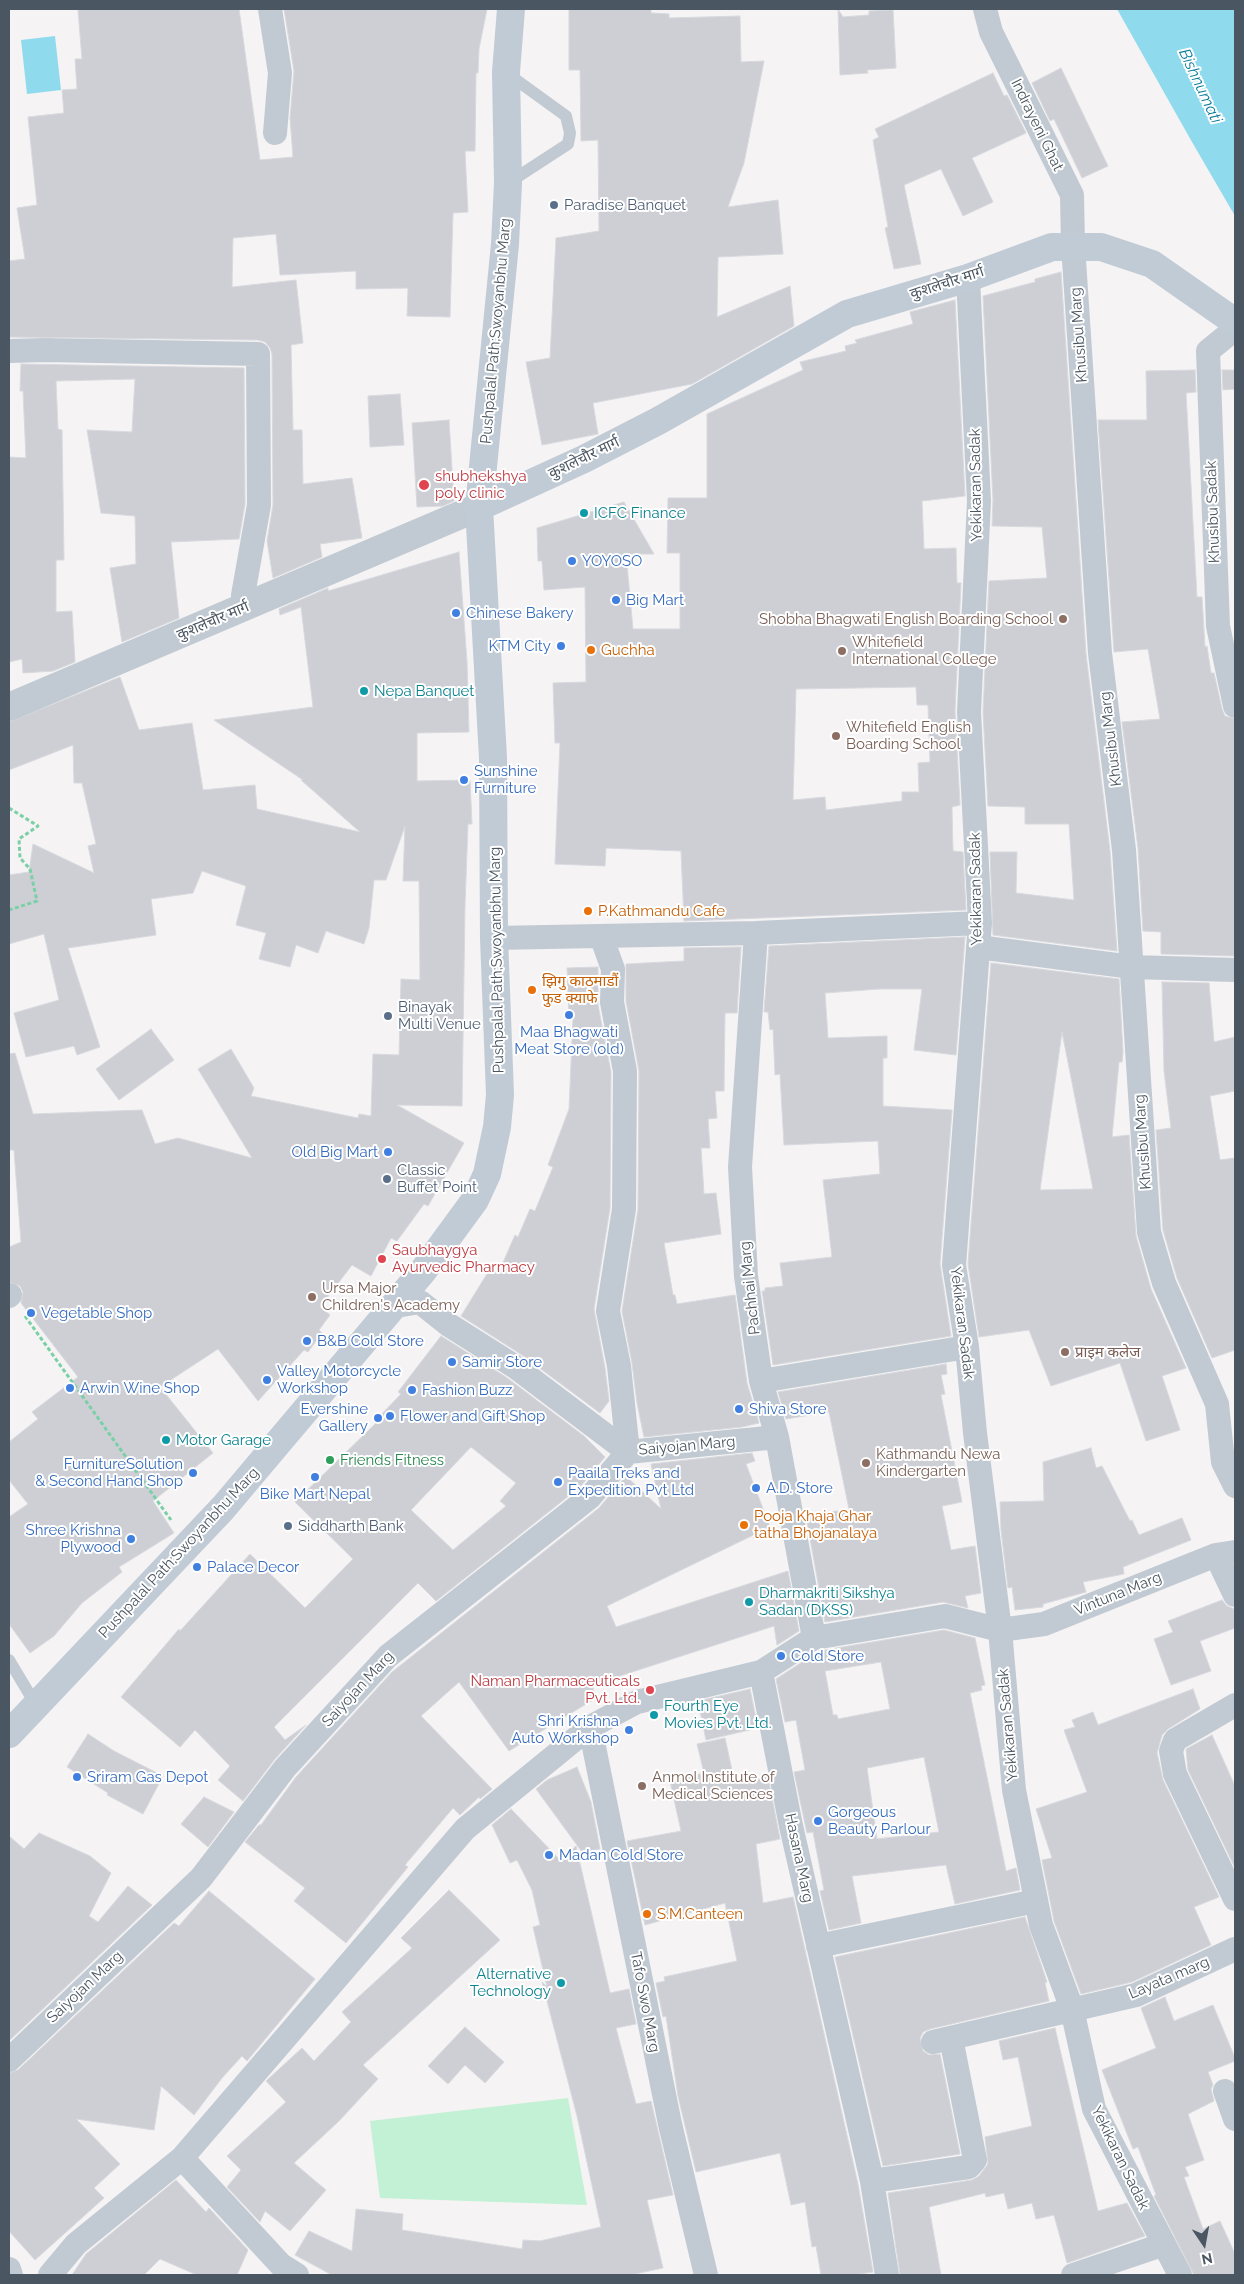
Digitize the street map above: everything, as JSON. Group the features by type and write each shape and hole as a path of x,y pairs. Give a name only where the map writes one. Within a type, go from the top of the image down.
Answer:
{"main road":[{"name":"Pushpalal Path;Swoyanbhu Marg","path":"9,1734 223,1508 423,1271 475,1200 487,1174 495,1140 500,1095 494,938 493,758 479,507 506,244 508,183 506,72 511,9"},
{"name":"कुशलेचौर मार्ग","path":"479,507 584,459 658,422 846,314 968,278 1052,247 1073,245 1101,247 1152,264 1235,322"}],"street":[{"path":"270,9 280,73 275,132"},
{"name":"Indrayeni Ghat","path":"985,9 991,32 1072,195 1073,245"},
{"name":"Khusibu Marg","path":"1073,245 1100,653 1124,850 1149,1232 1164,1283 1217,1404 1223,1462 1235,1486"},
{"name":"Yekikaran Sadak","path":"968,278 979,501 969,712 980,923 954,1265 967,1347 975,1432 1000,1630 1014,1790 1041,1925 1072,2009 1094,2108 1162,2245 1180,2275"},
{"name":"Khusibu Sadak","path":"1235,329 1208,351 1217,616 1235,706"},
{"path":"9,351 258,354 259,505 243,595 245,607"},
{"name":"कुशलेचौर मार्ग","path":"9,707 479,507"},
{"path":"494,938 756,933 980,923"},
{"name":"Pachhai Marg","path":"756,933 740,1167 746,1276 762,1381 777,1437 814,1638"},
{"path":"601,936 613,969 612,1002 625,1071 624,1209 608,1311 619,1366 628,1452"},
{"path":"978,947 1132,966 1235,970"},
{"path":"390,1308 420,1302 449,1326 514,1366 628,1452"},
{"path":"762,1381 967,1347"},
{"name":"Saiyojan Marg","path":"9,2060 200,1878 285,1768 388,1656 590,1497 628,1452 777,1437"},
{"path":"1226,1554 1235,1595"},
{"name":"Vintuna Marg","path":"1000,1630 1044,1624 1226,1554"},
{"path":"50,2275 76,2244 182,2158 465,1829 590,1727 637,1702 761,1672 814,1638 946,1616 1000,1630"},
{"name":"Hasana Marg","path":"761,1672 791,1826 872,2181 887,2275"},
{"path":"1235,1705 1174,1740 1171,1751 1175,1774 1235,1899"},
{"name":"Tafo Swo Marg","path":"590,1727 670,2124 706,2275"},
{"path":"818,1946 1036,1901"},
{"name":"Layata marg","path":"872,2181 969,2167 975,2160 942,2040 1136,1995 1235,1949"},
{"path":"1225,2091 1235,2119"},
{"path":"182,2158 281,2265 297,2275"},
{"path":"1073,2275 1162,2245"},
{"path":"9,2269 12,2275"}],"lane":[{"path":"506,72 566,116 570,133 568,144 508,183"},
{"path":"9,1660 36,1705"}],"path":[{"path":"9,808 38,826 19,839 20,858 30,869 37,901 9,910"},
{"path":"10,1295 188,1545"}],"green space":[{"path":"568,2098 587,2205 380,2198 370,2121"}],"water":[{"name":"Bishnumati","path":"1117,9 1235,9 1235,216 1192,142"},
{"path":"55,36 61,90 27,94 21,40"}],"building":[{"path":"239,9 260,160 293,157 290,118 294,71 284,9 487,9 479,49 478,73 476,73 475,151 465,151 468,212 453,213 450,317 407,316 408,288 356,289 356,271 280,275 276,234 233,238 232,287 296,280 303,343 291,345 293,430 302,430 303,484 352,478 362,538 320,544 322,557 273,578 267,541 273,505 272,354 265,342 258,340 9,337 9,261 25,259 17,208 37,205 28,117 64,113 62,90 77,89 75,59 82,59 78,10"},
{"path":"569,9 651,9 651,13 669,14 669,18 740,16 741,62 764,61 744,163 728,207 778,200 783,254 718,257 717,317 790,286 794,326 692,384 593,403 598,434 542,445 526,362 550,358 556,238 599,231 598,140 581,141 580,70 569,70"},
{"path":"838,9 843,17 869,15 869,11 893,10 896,68 867,70 868,73 840,75"},
{"path":"1061,68 1108,166 1082,178 1054,119 1050,121 1032,83"},
{"path":"993,73 1004,96 1007,95 1026,133 972,158 993,202 963,216 941,169 904,185 921,264 894,269 885,228 888,227 873,140 879,137 875,129"},
{"path":"1061,272 1086,654 1110,851 1117,951 993,935 990,852 1017,852 1016,893 1074,900 1069,824 1025,824 1025,807 988,806 983,712 989,581 1047,578 1042,527 992,526 993,500 983,296 1035,282 1035,279"},
{"path":"955,300 965,496 922,501 924,549 956,548 957,583 961,583 955,711 960,805 952,807 953,851 963,852 966,910 684,921 681,851 606,848 605,866 555,864 560,743 555,743 553,683 586,682 585,587 544,590 542,561 538,561 537,528 624,502 654,554 626,554 633,629 680,629 680,553 667,553 668,498 707,498 707,414 803,370 800,362 846,351 845,346 857,343 855,340 913,324 910,312","holes":["916,687 917,705 928,705 930,762 918,763 919,792 902,792 902,801 826,810 825,797 793,800 796,689"]},
{"path":"21,364 244,368 245,504 239,539 171,542 179,618 122,642 110,568 136,564 135,516 101,513 87,430 132,432 135,379 56,381 58,429 62,430 64,560 56,560 56,612 72,611 75,662 53,671 23,673 22,659 9,662 9,457 26,458 23,391 20,391"},
{"path":"1195,370 1196,392 1186,393 1197,597 1202,597 1205,647 1207,646 1211,673 1214,673 1222,709 1225,716 1235,719 1235,956 1161,954 1161,932 1143,931 1138,848 1122,722 1160,719 1148,649 1114,652 1098,420 1147,420 1146,371"},
{"path":"1222,370 1235,370 1235,389 1223,390"},
{"path":"400,394 404,445 370,447 368,396"},
{"name":"shubhekshya poly clinic","path":"449,420 454,501 443,506 417,507 412,423"},
{"path":"459,552 467,662 469,732 417,733 417,781 470,780 472,824 468,824 465,905 462,1106 397,1105 464,1143 428,1206 424,1204 397,1241 391,1238 371,1276 352,1265 320,1307 330,1315 319,1330 322,1333 308,1352 304,1350 258,1401 218,1349 160,1387 213,1453 153,1501 174,1533 119,1567 122,1572 82,1603 54,1636 30,1653 9,1624 9,1517 28,1504 9,1480 9,1442 38,1419 32,1412 78,1377 21,1303 23,1292 20,1286 9,1282 9,1247 21,1242 14,1150 9,1150 9,1054 15,1053 33,1114 142,1110 155,1144 178,1138 252,1158 198,1069 231,1049 254,1088 251,1096 358,1118 359,1114 371,1116 373,1054 399,1055 401,979 420,980 419,881 403,881 405,826 386,880 374,880 369,928 364,944 326,931 318,953 296,945 290,967 259,959 266,933 236,925 246,886 202,871 193,893 151,899 156,935 68,948 100,1047 77,1055 74,1046 26,1057 14,1013 59,1000 44,934 9,944 9,875 29,872 33,844 94,873 88,846 96,844 82,783 74,783 73,745 9,770 9,722 120,677 139,730 192,723 203,790 255,785 257,809 360,832 301,780 303,780 214,720 313,707 301,607 280,615 279,609 328,588 328,591"},
{"path":"965,937 956,1055 914,1050 922,989 879,989 825,993 828,1038 887,1036 887,1058 883,1058 883,1106 952,1110 940,1264 951,1336 773,1365 762,1291 765,1291 765,1288 783,1286 780,1263 832,1257 823,1180 880,1174 878,1141 784,1145 780,1074 775,1075 773,1029 770,1030 768,1012 764,1012 769,946"},
{"path":"741,947 737,1013 725,1013 724,1091 715,1091 717,1118 708,1119 710,1148 701,1148 704,1194 716,1193 721,1234 664,1243 673,1295 675,1295 677,1304 735,1295 747,1383 759,1423 742,1427 644,1437 622,1311 638,1209 639,1071 626,1001 626,964 684,961 684,948"},
{"path":"991,963 1119,979 1123,1052 1122,1062 1119,1062 1112,1137 1129,1135 1136,1236 1151,1289 1186,1368 1162,1376 1180,1430 1146,1441 1120,1363 1051,1386 1029,1330 979,1337 968,1264","holes":["1062,1032 1093,1189 1040,1190"]},
{"path":"598,967 598,1005 611,1072 610,1208 594,1309 609,1401 600,1413 522,1355 461,1316 490,1269 498,1274 515,1235 518,1237 530,1209 535,1211 553,1167 548,1165 569,1109 573,1018 569,1018 567,968"},
{"path":"1162,982 1209,983 1214,1042 1235,1037 1235,1091 1210,1096 1220,1160 1235,1158 1235,1350 1212,1358 1177,1278 1163,1230 1156,1130 1171,1128 1164,1071"},
{"path":"151,1029 174,1060 119,1100 96,1069"},
{"path":"441,1336 506,1377 584,1436 605,1457 580,1487 436,1601 418,1583 274,1727 285,1740 306,1725 275,1759 243,1801 218,1780 230,1766 195,1730 180,1747 121,1697 179,1629 180,1631 250,1554 305,1608 353,1559 295,1502 376,1423 374,1422 401,1394 398,1392","holes":["471,1447 516,1483 500,1501 506,1506 453,1550 411,1510"]},
{"path":"946,1364 947,1374 941,1375 945,1394 941,1395 962,1502 942,1506 951,1550 975,1546 981,1593 965,1596 968,1608 943,1602 825,1622 806,1516 849,1509 829,1412 786,1419 778,1392"},
{"path":"1091,1448 1096,1468 1102,1466 1139,1535 1182,1518 1191,1540 1123,1567 1124,1574 1083,1582 1086,1592 1043,1604 1043,1607 1015,1610 1012,1587 1008,1588 1001,1530 1000,1502 1044,1501 1043,1462"},
{"path":"752,1453 755,1461 746,1464 770,1527 607,1606 616,1627 788,1571 799,1631 777,1645 774,1626 592,1685 596,1698 509,1751 459,1682 421,1716 492,1789 480,1799 479,1797 460,1815 453,1808 405,1865 408,1867 346,1943 294,1901 305,1888 245,1842 261,1825 296,1777 392,1672 599,1508 626,1476 661,1509 651,1464"},
{"path":"1222,1600 1227,1606 1234,1609 1235,1628 1200,1641 1211,1671 1171,1685 1154,1639 1173,1632 1168,1621"},
{"path":"944,1630 975,1638 985,1685 981,1686 982,1690 970,1693 1006,1871 1016,1868 1020,1890 955,1904 946,1865 852,1876 861,1923 829,1930 820,1891 824,1890 813,1832 807,1833 794,1772 805,1770 796,1720 785,1722 776,1679 819,1651","holes":["881,1662 890,1709 838,1719 837,1715 833,1715 825,1671","924,1757 939,1832 877,1839 867,1768"]},
{"path":"750,1689 758,1728 706,1740 698,1701"},
{"path":"1193,1689 1200,1709 1168,1729 1162,1735 1157,1753 1163,1780 1219,1897 1194,1907 1211,1945 1132,1982 1081,1994 1054,1921 1042,1860 1052,1858 1036,1809 1087,1792 1064,1730 1075,1727 1072,1720 1093,1712 1098,1725"},
{"path":"88,1734 114,1751 163,1776 143,1814 107,1795 108,1793 67,1767"},
{"path":"1212,1735 1235,1786 1235,1868 1188,1770 1186,1749"},
{"path":"725,1738 735,1784 768,1777 780,1839 756,1844 763,1903 793,1897 858,2184 873,2272 852,2275 821,2275 816,2246 812,2247 805,2202 791,2205 780,2153 696,2172 678,2096 666,2016 663,2017 656,1983 665,1981 664,1977 737,1961 725,1903 645,1925 627,1841 681,1831 670,1781 704,1773 697,1744"},
{"path":"577,1767 591,1802 600,1849 582,1852 536,1789 547,1780"},
{"path":"204,1797 234,1812 208,1847 181,1824"},
{"path":"511,1809 560,1860 576,1846 610,1993 629,1989 636,2024 616,2028 636,2104 651,2101 673,2195 647,2200 663,2268 630,2275 332,2275 295,2255 309,2231 352,2251 356,2209 403,2214 402,2230 522,2249 523,2240 540,2241 601,2227 577,2116 542,1982 547,1987 533,1927 540,1925 532,1890 517,1860 510,1863 492,1825"},
{"path":"39,1833 90,1856 111,1873 89,1916 98,1922 128,1886 152,1905 9,2041 9,1836 24,1849"},
{"path":"449,1890 500,1940 363,2065 378,2079 339,2121 294,2163 326,2190 290,2231 265,2211 260,2222 227,2187 241,2170 227,2156 286,2102 266,2081 302,2048 314,2061 351,2022 342,2012 412,1948 401,1938"},
{"path":"209,1891 315,1979 247,2061 242,2056 222,2078 194,2115 161,2086 154,2130 76,2119 120,2164 94,2188 104,2198 35,2260 9,2231 9,2073 18,2070 174,1923 179,1926"},
{"path":"1025,1917 1047,1982 1045,1983 1049,2001 923,2032 920,2038 923,2051 929,2055 940,2054 960,2154 883,2166 835,1957"},
{"path":"1165,1997 1174,2021 1213,2005 1235,2058 1235,2061 1208,2072 1213,2085 1211,2089 1214,2101 1188,2114 1204,2160 1185,2167 1189,2176 1184,2177 1203,2229 1220,2221 1235,2254 1235,2275 1194,2275 1154,2196 1156,2195 1138,2147 1133,2149 1102,2070 1156,2048 1141,2008"},
{"path":"465,2027 504,2062 485,2083 465,2065 448,2084 428,2066"},
{"path":"1055,2028 1098,2211 1127,2203 1145,2236 1067,2263 1054,2215 1036,2219 1032,2203 1008,2209 1004,2193 986,2197 985,2193 929,2207 941,2275 900,2275 888,2193 972,2180 979,2176 988,2164 985,2137 1032,2126 1018,2057 1003,2060 999,2041"},
{"path":"176,2180 206,2212 209,2208 248,2250 237,2275 197,2275 160,2259 144,2275 72,2275 86,2254"}],"place":[{"name":"Paradise Banquet","path":"554,205"},
{"name":"shubhekshya poly clinic","path":"424,485"},
{"name":"ICFC Finance","path":"584,513"},
{"name":"YOYOSO","path":"572,561"},
{"name":"Big Mart","path":"616,600"},
{"name":"Chinese Bakery","path":"456,613"},
{"name":"Shobha Bhagwati English Boarding School","path":"1063,619"},
{"name":"KTM City","path":"561,646"},
{"name":"Guchha","path":"591,650"},
{"name":"Whitefield International College","path":"842,651"},
{"name":"Nepa Banquet","path":"364,691"},
{"name":"Whitefield English Boarding School","path":"836,736"},
{"name":"Sunshine Furniture","path":"464,780"},
{"name":"P.Kathmandu Cafe","path":"588,911"},
{"name":"झिगु काठमाडौं फुड क्याफे","path":"532,990"},
{"name":"Maa Bhagwati Meat Store (old)","path":"569,1015"},
{"name":"Binayak Multi Venue","path":"388,1016"},
{"name":"Old Big Mart","path":"388,1152"},
{"name":"Classic Buffet Point","path":"387,1179"},
{"name":"Saubhaygya Ayurvedic Pharmacy","path":"382,1259"},
{"name":"Ursa Major Children's Academy","path":"312,1297"},
{"name":"Vegetable Shop","path":"31,1313"},
{"name":"B&B Cold Store","path":"307,1341"},
{"name":"प्राइम कलेज","path":"1065,1352"},
{"name":"Samir Store","path":"452,1362"},
{"name":"Valley Motorcycle Workshop","path":"267,1380"},
{"name":"Arwin Wine Shop","path":"70,1388"},
{"name":"Fashion Buzz","path":"412,1390"},
{"name":"Shiva Store","path":"739,1409"},
{"name":"Flower and Gift Shop","path":"390,1416"},
{"name":"Evershine Gallery","path":"378,1418"},
{"name":"Motor Garage","path":"166,1440"},
{"name":"Friends Fitness","path":"330,1460"},
{"name":"Kathmandu Newa Kindergarten","path":"866,1463"},
{"name":"FurnitureSolution & Second Hand Shop","path":"193,1473"},
{"name":"Bike Mart Nepal","path":"315,1477"},
{"name":"Paaila Treks and Expedition Pvt Ltd","path":"558,1482"},
{"name":"A.D. Store","path":"756,1488"},
{"name":"Pooja Khaja Ghar tatha Bhojanalaya","path":"744,1525"},
{"name":"Siddharth Bank","path":"288,1526"},
{"name":"Shree Krishna Plywood","path":"131,1539"},
{"name":"Palace Decor","path":"197,1567"},
{"name":"Dharmakriti Sikshya Sadan (DKSS)","path":"749,1602"},
{"name":"Cold Store","path":"781,1656"},
{"name":"Naman Pharmaceuticals Pvt. Ltd.","path":"650,1690"},
{"name":"Fourth Eye Movies Pvt. Ltd.","path":"654,1715"},
{"name":"Shri Krishna Auto Workshop","path":"629,1730"},
{"name":"Sriram Gas Depot","path":"77,1777"},
{"name":"Anmol Institute of Medical Sciences","path":"642,1786"},
{"name":"Gorgeous Beauty Parlour","path":"818,1821"},
{"name":"Madan Cold Store","path":"549,1855"},
{"name":"S.M.Canteen","path":"647,1914"},
{"name":"Alternative Technology","path":"561,1983"}]}
